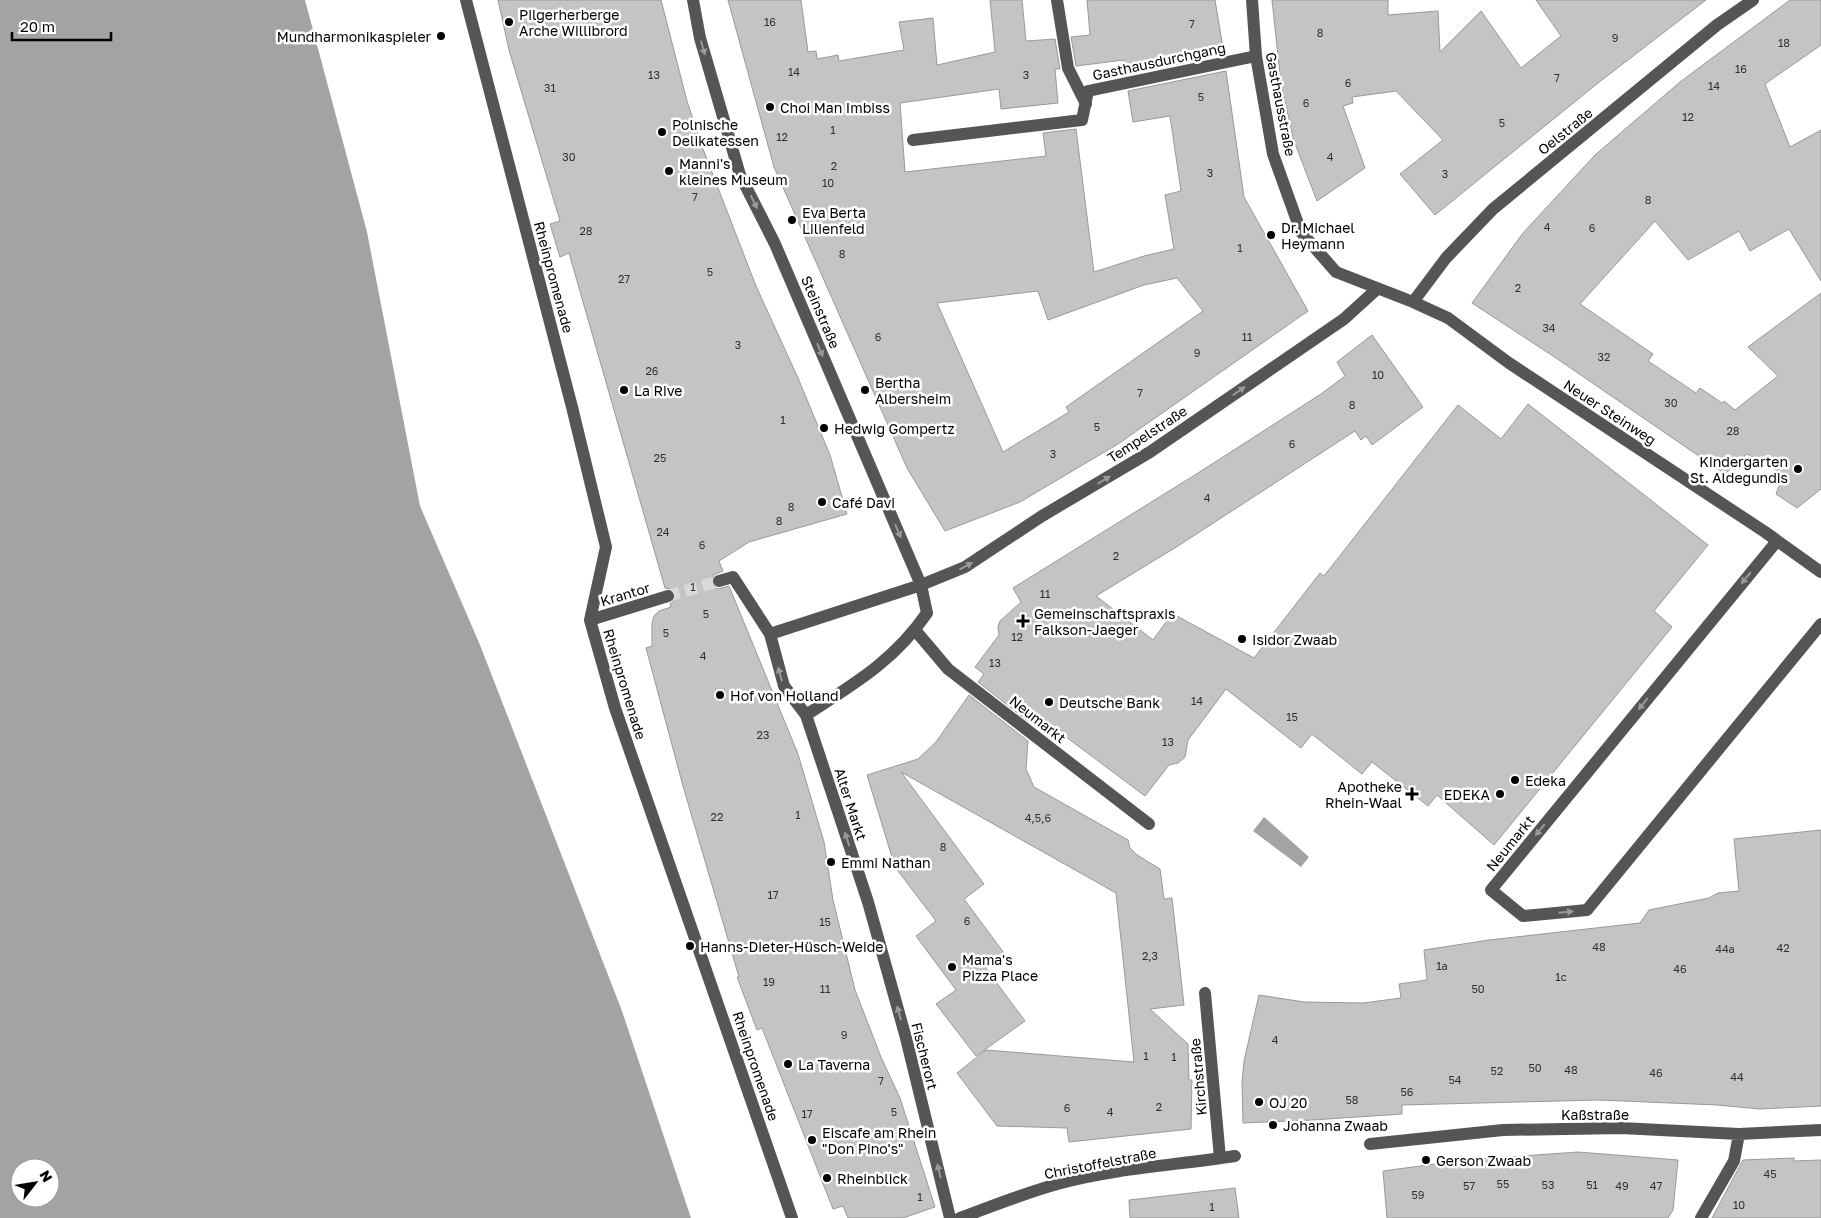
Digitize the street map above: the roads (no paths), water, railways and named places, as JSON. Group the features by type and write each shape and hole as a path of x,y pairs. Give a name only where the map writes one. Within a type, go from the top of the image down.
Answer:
{"street":[{"name":"Rheinpromenade","path":"466,0 572,407 606,547 590,620 615,708 792,1218"},
{"name":"Steinstraße","path":"692,0 700,38 740,176 775,244 921,585 927,613 915,630"},
{"path":"1057,0 1068,68 1086,104"},
{"name":"Gasthausstraße","path":"1252,0 1256,56 1273,154 1302,232 1336,272 1377,289"},
{"name":"Oelstraße","path":"1413,302 1446,258 1493,209 1717,25 1752,0"},
{"name":"Gasthausdurchgang","path":"914,140 1082,120 1088,91 1256,56"},
{"name":"Tempelstraße","path":"921,585 965,567 1042,516 1150,452 1344,319 1377,289"},
{"name":"Neuer Steinweg","path":"1377,289 1413,302 1448,318 1509,364 1777,540 1821,572"},
{"name":"Neumarkt","path":"1777,540 1491,890 1523,916 1587,910 1821,624"},
{"name":"Alter Markt","path":"719,580 733,577 770,634 784,686 806,715 868,902"},
{"path":"770,634 921,585"},
{"name":"Krantor","path":"590,620 668,596"},
{"path":"806,715 888,659 915,630"},
{"name":"Neumarkt","path":"915,630 948,669 1149,824"},
{"name":"Fischerort","path":"868,902 906,1038 950,1218"},
{"name":"Kirchstraße","path":"1205,993 1220,1158"},
{"name":"Kaßstraße","path":"1370,1144 1503,1130 1621,1128 1739,1134 1821,1130"},
{"path":"1701,1218 1734,1161 1739,1134"},
{"path":"1220,1158 1235,1156"},
{"name":"Christoffelstraße","path":"960,1218 1031,1192 1062,1183 1120,1172 1220,1158"}],"tunnel":[{"path":"668,596 719,581"}],"place":[{"name":"Pilgerherberge Arche Willibrord","path":"509,22"},
{"name":"Mundharmonikaspieler","path":"441,36"},
{"name":"Choi Man Imbiss","path":"770,107"},
{"name":"Polnische Delikatessen","path":"662,132"},
{"name":"Manni's kleines Museum","path":"669,171"},
{"name":"Eva Berta Lilienfeld","path":"792,220"},
{"name":"Dr. Michael Heymann","path":"1271,235"},
{"name":"La Rive","path":"624,390"},
{"name":"Bertha Albersheim","path":"865,390"},
{"name":"Hedwig Gompertz","path":"824,428"},
{"name":"Kindergarten St. Aldegundis","path":"1798,469"},
{"name":"Café Davi","path":"822,502"},
{"name":"Gemeinschaftspraxis Falkson-Jaeger","path":"1023,621"},
{"name":"Isidor Zwaab","path":"1242,639"},
{"name":"Hof von Holland","path":"720,695"},
{"name":"Deutsche Bank","path":"1049,702"},
{"name":"Edeka","path":"1515,780"},
{"name":"Apotheke Rhein-Waal","path":"1412,794"},
{"name":"EDEKA","path":"1500,794"},
{"name":"Emmi Nathan","path":"831,862"},
{"name":"Hanns-Dieter-Hüsch-Weide","path":"690,946"},
{"name":"Mama's Pizza Place","path":"952,967"},
{"name":"La Taverna","path":"788,1064"},
{"name":"OJ 20","path":"1259,1102"},
{"name":"Johanna Zwaab","path":"1273,1125"},
{"name":"Eiscafe am Rhein \"Don Pino's\"","path":"812,1140"},
{"name":"Gerson Zwaab","path":"1426,1160"},
{"name":"Rheinblick","path":"827,1178"}]}
